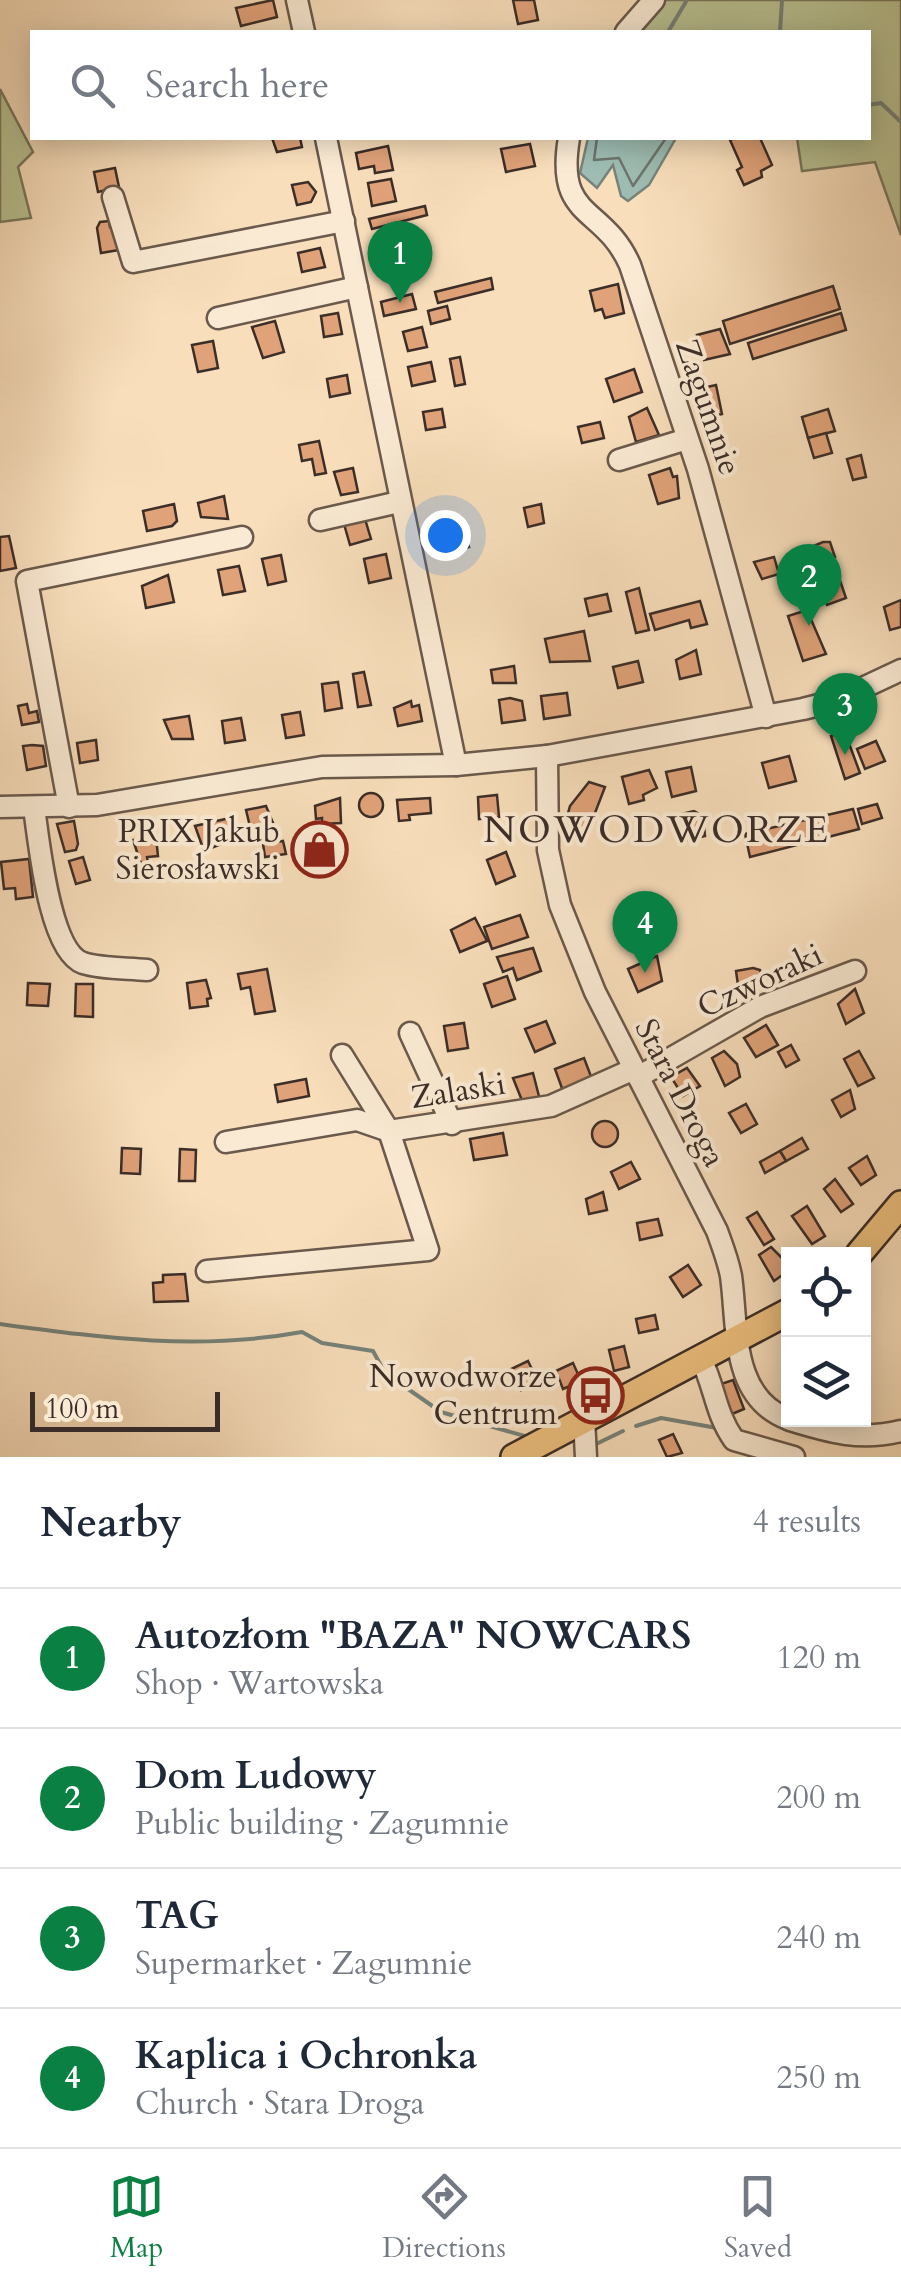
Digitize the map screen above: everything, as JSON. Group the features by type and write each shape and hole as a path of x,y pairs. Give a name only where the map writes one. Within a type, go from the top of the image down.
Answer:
{"main road":[{"path":"865,1247 901,1204"},
{"path":"514,1457 781,1316"}],"street":[{"path":"298,0 304,30"},
{"path":"628,30 654,0"},
{"path":"326,140 456,764"},
{"name":"Zagumnie","path":"569,140 564,166 567,186 576,206 619,241 688,438 766,717"},
{"path":"113,197 134,262 344,222"},
{"path":"218,318 358,287"},
{"path":"619,460 688,438"},
{"path":"320,520 399,502"},
{"path":"69,807 27,581 242,537"},
{"path":"0,807 69,807 148,798 288,770 456,764 547,756 835,701 901,670"},
{"name":"Stara Droga","path":"547,756 552,879 595,992 717,1231 730,1271 741,1366 754,1390 781,1412"},
{"path":"34,808 48,891 66,949 82,962 147,970"},
{"name":"Czworaki","path":"636,1073 760,1007 855,971"},
{"path":"410,1033 452,1124"},
{"path":"207,1270 428,1250 388,1131 342,1056"},
{"name":"Zalaski","path":"226,1142 356,1120 388,1131 452,1124 551,1106 636,1073"},
{"path":"701,1359 709,1375 711,1398 734,1440 794,1457"},
{"path":"584,1419 586,1457"},
{"path":"813,1427 841,1436 901,1432"}],"green space":[{"path":"663,0 901,0 901,235 875,162 802,171 797,140 871,140 871,30 640,30"},
{"path":"0,89 33,152 18,167 31,218 0,222"}],"water":[{"path":"588,140 675,140 649,185 628,201 621,196 613,165 597,188 580,173"}],"building":[{"path":"273,0 277,17 241,26 236,8"},
{"path":"513,0 534,0 538,20 518,24"},
{"path":"273,140 300,140 302,147 277,152"},
{"path":"730,140 761,140 772,165 761,171 762,177 744,185 737,170 742,167"},
{"path":"530,144 535,166 506,172 501,149"},
{"path":"388,146 393,170 375,173 374,166 359,169 356,153"},
{"path":"115,168 119,187 98,192 94,172"},
{"path":"391,179 396,201 372,206 368,183"},
{"path":"308,182 316,192 311,202 297,205 292,185"},
{"path":"425,206 427,215 372,229 369,219"},
{"path":"109,221 110,227 115,226 119,250 101,253 97,228 100,222"},
{"path":"320,248 325,267 302,272 298,253"},
{"path":"491,278 493,289 438,303 435,292"},
{"path":"618,284 624,313 605,318 602,309 595,311 590,291"},
{"path":"833,286 840,309 730,344 723,321"},
{"path":"412,294 416,309 384,316 381,302"},
{"path":"447,306 450,319 431,324 428,311"},
{"path":"338,313 342,334 324,337 321,316"},
{"path":"841,313 846,330 753,359 748,343"},
{"path":"275,321 284,352 263,358 252,327"},
{"path":"422,327 427,347 408,351 403,332"},
{"path":"720,329 730,354 704,360 697,335"},
{"path":"213,341 218,368 198,372 192,345"},
{"path":"460,357 465,384 455,386 450,359"},
{"path":"431,362 435,381 412,386 408,367"},
{"path":"634,369 642,392 614,402 606,379"},
{"path":"347,375 350,393 330,397 327,379"},
{"path":"716,385 722,414 705,418 698,389"},
{"path":"647,408 659,435 636,442 629,417"},
{"path":"442,409 445,427 426,430 423,412"},
{"path":"828,409 835,431 808,438 802,417"},
{"path":"600,422 604,438 582,443 578,427"},
{"path":"826,433 832,453 814,458 808,438"},
{"path":"319,441 326,473 315,475 312,459 302,461 299,445"},
{"path":"861,455 866,477 853,480 847,459"},
{"path":"353,468 358,492 341,495 334,472"},
{"path":"670,468 673,477 677,476 679,498 658,504 649,475"},
{"path":"224,496 228,519 201,517 198,503"},
{"path":"174,504 177,521 172,526 147,531 143,511"},
{"path":"541,504 544,523 528,527 524,508"},
{"path":"458,516 469,547 455,550 454,542 439,542 437,520"},
{"path":"365,519 371,539 350,545 344,524"},
{"path":"9,536 16,568 0,571 0,537"},
{"path":"830,542 835,557 809,565 804,550"},
{"path":"386,554 391,578 369,583 364,559"},
{"path":"281,555 286,581 268,585 262,559"},
{"path":"774,557 779,574 762,579 754,562"},
{"path":"239,566 245,591 223,595 218,570"},
{"path":"836,569 846,598 827,605 817,575"},
{"path":"168,575 174,602 146,608 142,586"},
{"path":"639,588 649,630 636,633 626,592"},
{"path":"607,594 611,611 589,616 585,599"},
{"path":"901,600 901,627 890,630 884,607"},
{"path":"700,601 707,624 691,628 689,620 655,630 650,614"},
{"path":"807,610 826,654 803,661 788,616"},
{"path":"584,631 590,661 550,662 545,639"},
{"path":"696,650 701,674 680,679 676,660"},
{"path":"638,661 643,682 618,688 613,667"},
{"path":"514,666 516,683 493,683 491,670"},
{"path":"364,672 371,705 358,707 353,674"},
{"path":"338,682 342,708 325,711 322,684"},
{"path":"567,693 570,715 544,719 541,696"},
{"path":"499,700 522,701 525,720 502,723"},
{"path":"411,701 412,707 419,705 422,721 398,726 394,708"},
{"path":"27,704 29,713 37,711 39,722 22,725 18,706"},
{"path":"300,712 304,735 286,738 282,715"},
{"path":"189,716 193,739 172,739 164,720"},
{"path":"241,718 245,740 225,743 222,721"},
{"path":"844,730 860,773 845,779 831,736"},
{"path":"96,740 98,760 80,763 77,743"},
{"path":"876,741 885,761 865,769 857,749"},
{"path":"23,746 43,746 46,766 27,770"},
{"path":"789,756 796,781 769,788 762,763"},
{"path":"691,767 696,791 672,797 666,772"},
{"path":"649,770 657,788 643,795 644,800 629,804 622,777"},
{"path":"589,782 605,787 588,831 565,824 570,806"},
{"path":"371,793 383,805 371,817 359,805"},
{"path":"497,795 499,817 479,819 478,797"},
{"path":"340,798 341,823 322,824 322,818 316,819 315,806"},
{"path":"430,798 431,813 409,815 410,820 399,821 397,800"},
{"path":"877,804 882,818 862,824 858,809"},
{"path":"266,806 275,828 253,839 246,810"},
{"path":"853,809 859,829 750,857 745,834"},
{"path":"694,811 703,816 705,836 683,841 677,815"},
{"path":"234,817 238,837 204,851 195,826"},
{"path":"74,821 78,844 76,850 65,852 57,824"},
{"path":"156,837 158,856 147,857 148,863 141,864 133,840"},
{"name":"PRIX Jakub Sierosławski","path":"330,840 331,859 307,861 306,841"},
{"path":"283,841 286,854 265,857 263,844"},
{"path":"506,852 515,876 496,884 487,860"},
{"path":"83,857 90,880 76,884 69,861"},
{"path":"29,859 33,897 16,899 15,888 4,889 1,862"},
{"path":"520,915 528,937 492,949 484,927"},
{"path":"475,918 487,941 460,952 451,930"},
{"path":"533,948 541,971 517,980 513,968 503,972 497,957"},
{"path":"657,956 662,981 638,992 628,969"},
{"path":"267,969 275,1011 255,1014 250,987 241,989 238,974"},
{"path":"760,970 762,981 738,985 736,971"},
{"path":"507,976 515,999 492,1007 484,984"},
{"path":"206,980 211,998 207,999 208,1006 190,1008 187,983"},
{"path":"28,983 50,984 48,1006 27,1005"},
{"path":"76,984 93,984 93,1017 75,1016"},
{"path":"855,989 864,1013 846,1024 838,1004"},
{"path":"546,1021 555,1043 535,1052 525,1029"},
{"path":"464,1023 468,1048 448,1051 444,1026"},
{"path":"766,1025 778,1045 756,1057 744,1038"},
{"path":"791,1045 799,1060 786,1067 778,1052"},
{"path":"724,1051 737,1064 740,1077 725,1086 712,1058"},
{"path":"859,1051 874,1078 858,1086 844,1059"},
{"path":"584,1058 592,1079 563,1091 555,1069"},
{"path":"687,1068 700,1086 683,1096 671,1077"},
{"path":"533,1073 541,1104 525,1108 513,1078"},
{"path":"306,1079 309,1096 278,1102 275,1085"},
{"path":"850,1090 855,1109 841,1117 832,1100"},
{"path":"746,1104 757,1124 741,1133 729,1113"},
{"path":"605,1121 614,1125 618,1134 614,1143 605,1147 596,1143 592,1134 596,1125"},
{"path":"503,1133 507,1155 474,1160 470,1139"},
{"path":"802,1138 808,1149 786,1161 780,1151"},
{"path":"122,1148 141,1149 140,1174 121,1173"},
{"path":"180,1149 196,1150 195,1181 179,1181"},
{"path":"780,1151 786,1161 765,1173 760,1162"},
{"path":"867,1156 876,1175 861,1185 849,1168"},
{"path":"631,1162 640,1179 619,1189 611,1172"},
{"path":"835,1179 853,1204 841,1212 824,1189"},
{"path":"603,1192 607,1210 589,1214 586,1199"},
{"path":"807,1206 825,1236 812,1244 792,1216"},
{"path":"757,1212 774,1239 764,1245 747,1218"},
{"path":"658,1219 662,1235 640,1240 637,1223"},
{"path":"771,1247 781,1257 781,1276 774,1281 759,1255"},
{"path":"688,1265 701,1285 683,1297 670,1277"},
{"path":"185,1274 188,1301 154,1302 153,1283 163,1282 163,1275"},
{"path":"655,1315 658,1329 639,1333 636,1319"},
{"path":"624,1346 629,1367 614,1371 609,1350"},
{"path":"528,1361 538,1382 521,1390 511,1369"},
{"path":"573,1363 581,1381 563,1389 556,1371"},
{"path":"733,1380 744,1409 732,1414 721,1384"},
{"path":"673,1434 682,1453 667,1457 659,1440"}],"waterway":[{"path":"669,30 687,0"},
{"path":"780,30 782,0"},
{"path":"871,105 881,103 901,122"},
{"path":"0,1324 114,1338 188,1342 302,1332 322,1343 373,1351 385,1373 441,1412 528,1437"},
{"path":"636,1426 661,1418 717,1428"},
{"path":"592,1446 623,1431"}],"place":[{"name":"Autozłom \"BAZA\" NOWCARS","path":"400,303"},
{"name":"Dom Ludowy","path":"809,626"},
{"name":"TAG","path":"845,755"},
{"name":"PRIX Jakub Sierosławski","path":"319,850"},
{"name":"Kaplica i Ochronka","path":"645,973"},
{"name":"Nowodworze Centrum","path":"596,1395"}],"district":[{"name":"NOWODWORZE","path":"657,830"}]}
